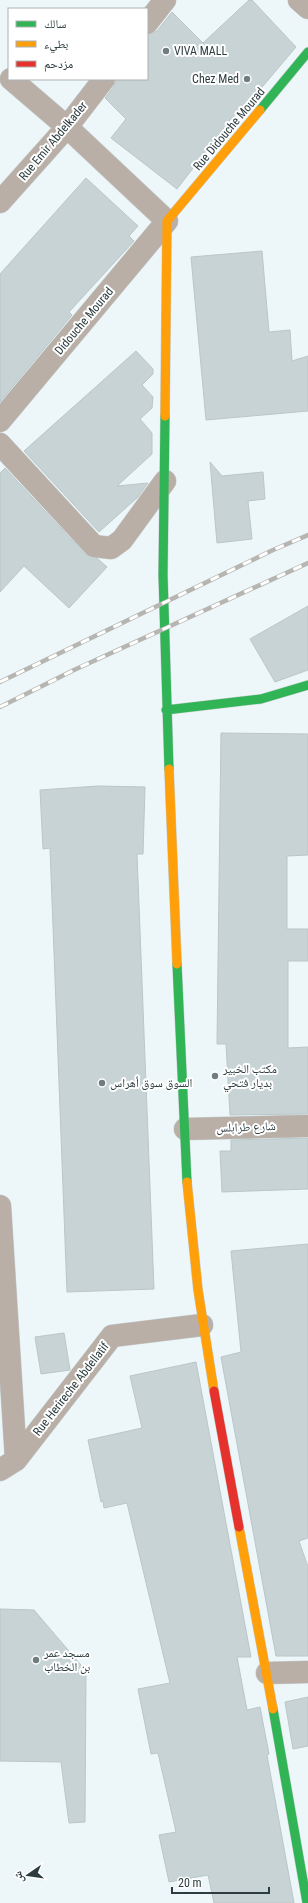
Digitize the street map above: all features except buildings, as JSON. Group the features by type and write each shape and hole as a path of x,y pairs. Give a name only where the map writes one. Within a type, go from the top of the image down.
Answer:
{"street":[{"path":"148,22 165,0"},
{"path":"298,0 308,8"},
{"name":"Rue Didouche Mourad","path":"168,221 308,52"},
{"path":"0,70 8,76"},
{"path":"12,80 67,127 168,221 163,575 166,710 191,1244 216,1410 267,1673 307,1903"},
{"name":"Rue Emir Abdelkader","path":"0,202 67,127 103,80"},
{"name":"Didouche Mourad","path":"0,421 168,221"},
{"path":"0,444 94,546 111,548 122,540 165,481"},
{"path":"166,710 261,699 308,685"},
{"name":"شارع طرابلس","path":"185,1129 308,1126"},
{"path":"0,1206 8,1465"},
{"name":"Rue Herireche Abdellatif","path":"8,1465 112,1336 202,1325"},
{"path":"267,1673 308,1672"}],"railway":[{"path":"0,682 273,550 308,535"},
{"path":"0,707 74,670 308,563"}],"traffic: fast":[{"path":"260,110 308,52"},
{"path":"165,416 163,575 169,769"},
{"path":"166,710 261,699 308,685"},
{"path":"177,964 187,1182"},
{"path":"273,1709 307,1903"}],"traffic: slow":[{"path":"165,416 167,221 260,110"},
{"path":"169,769 177,964"},
{"path":"187,1182 198,1290 214,1391"},
{"path":"239,1527 273,1709"}],"traffic: jam":[{"path":"214,1391 239,1527"}],"place":[{"name":"VIVA MALL","path":"166,51"},
{"name":"Chez Med","path":"247,79"},
{"name":"مكتب الخبير بديار فتحي","path":"215,1076"},
{"name":"السوق سوق أهراس","path":"102,1083"},
{"name":"مسجد عمر بن الخطاب","path":"36,1660"}]}
